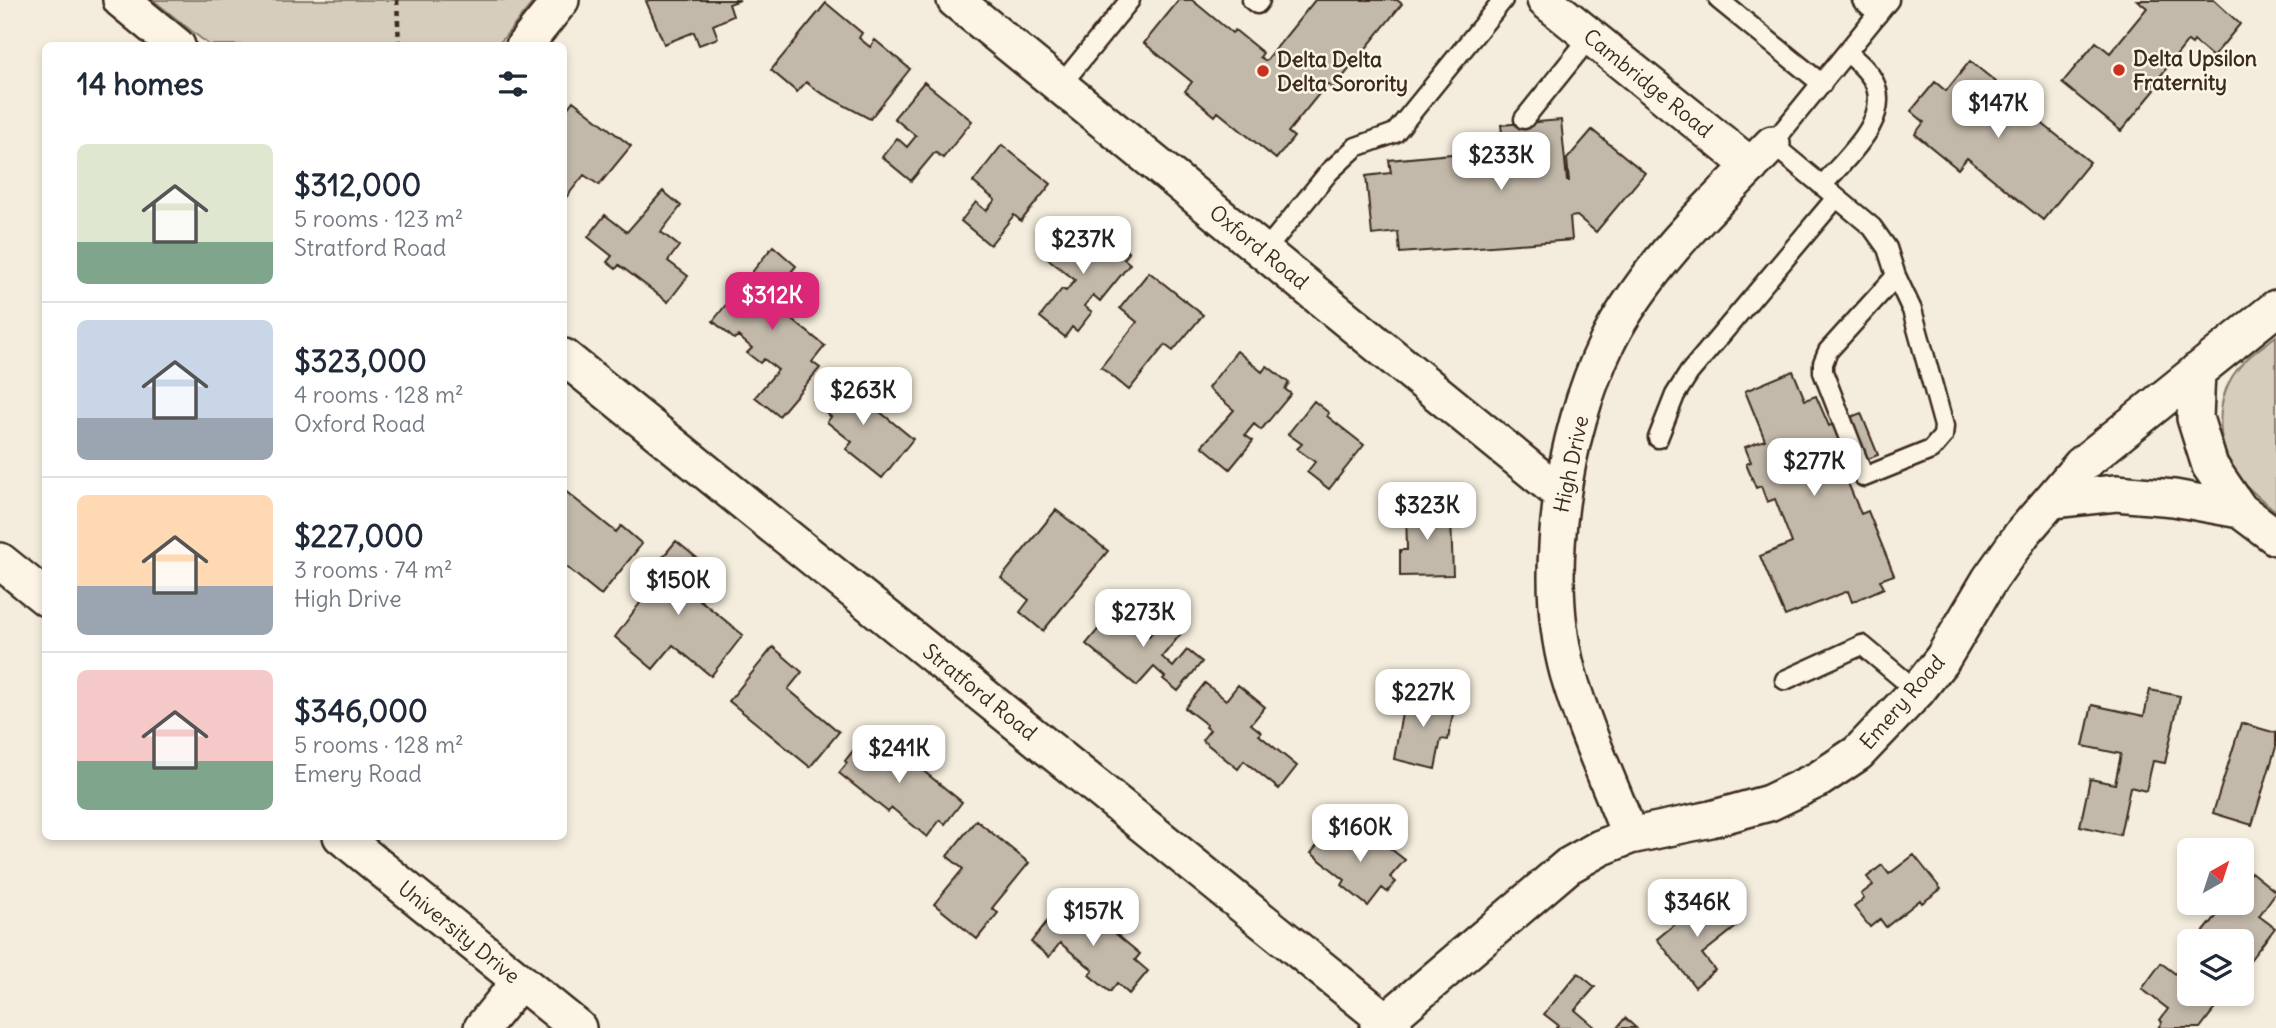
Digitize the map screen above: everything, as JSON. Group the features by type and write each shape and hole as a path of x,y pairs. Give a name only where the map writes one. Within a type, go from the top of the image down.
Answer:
{"street":[{"path":"121,0 172,42"},
{"path":"527,42 561,0"},
{"name":"Oxford Road","path":"955,0 1562,495"},
{"name":"Cambridge Road","path":"1545,0 1590,37 1761,155"},
{"name":"High Drive","path":"1630,836 1568,672 1558,609 1557,540 1571,444 1591,379 1607,342 1644,283 1669,252 1761,155"},
{"name":"Emery Road","path":"1387,1026 1568,866 1600,848 1630,836 1711,819 1769,803 1819,779 1858,753 1917,691 1943,658 1990,579 2022,534 2081,465 2276,308"},
{"name":"Stratford Road","path":"567,358 1387,1026"},
{"path":"2197,371 2195,418 2210,466 2240,510 2276,537"},
{"path":"2053,500 2116,493 2174,498 2240,510"},
{"path":"0,561 42,595"},
{"name":"University Drive","path":"346,840 578,1028"},
{"path":"482,1028 520,981"}],"lane":[{"path":"1060,86 1130,0"},
{"path":"1252,0 1257,4 1260,0"},
{"path":"1264,252 1329,172 1356,147 1395,133 1503,0"},
{"path":"1719,0 1822,84"},
{"path":"1861,0 1884,7 1761,155 1822,186 1882,238 1912,310 1944,426 1942,436 1931,450 1864,477 1823,372 1823,363 1828,351 1896,276"},
{"path":"1524,118 1590,37"},
{"path":"1822,186 1866,133 1875,115 1879,98 1874,82 1865,69 1847,52"},
{"path":"1658,438 1675,395 1689,373 1836,198"},
{"path":"1785,680 1862,645 1917,691"}],"path":[{"path":"397,0 399,42"}],"shaded area":[{"path":"153,0 535,0 500,42 205,42"},
{"path":"2276,336 2276,511 2248,487 2231,465 2225,451 2220,421 2226,390 2233,376 2246,360"}],"building":[{"path":"740,0 729,4 733,16 713,25 718,38 699,45 694,32 664,44 646,1"},
{"name":"Delta Delta Delta Sorority","path":"1179,0 1192,0 1232,33 1235,30 1263,53 1260,57 1266,61 1315,0 1397,0 1402,4 1333,89 1327,84 1288,132 1294,137 1276,159 1218,112 1215,116 1185,91 1192,82 1144,43"},
{"name":"Delta Upsilon Fraternity","path":"2137,0 2214,0 2240,24 2213,57 2194,41 2192,44 2188,41 2151,88 2155,90 2121,131 2062,83 2096,42 2110,53 2147,8"},
{"path":"826,3 862,33 859,38 870,47 875,40 910,69 870,119 819,92 806,82 797,92 771,70"},
{"path":"1970,61 1996,82 1994,85 2090,162 2043,220 1967,158 1958,169 1915,134 1924,122 1911,111 1935,82 1946,91"},
{"path":"924,82 972,121 943,158 935,152 911,181 882,157 897,138 907,147 916,136 894,118"},
{"path":"573,101 631,146 599,185 584,175 567,196 567,109"},
{"path":"1561,120 1567,181 1567,159 1592,130 1645,173 1596,232 1577,216 1570,217 1572,240 1400,253 1398,232 1372,235 1366,176 1391,173 1389,160 1504,149 1501,125"},
{"path":"1002,145 1051,184 1021,221 1014,215 990,245 961,221 976,202 986,211 995,200 973,182"},
{"path":"663,191 681,206 661,232 679,246 668,261 688,276 668,302 619,265 616,269 607,262 612,256 588,237 605,215 627,232"},
{"path":"1077,222 1102,242 1107,235 1129,253 1124,259 1130,264 1100,301 1093,295 1084,306 1092,312 1077,331 1072,327 1065,337 1040,317 1062,289 1066,291 1075,280 1047,258"},
{"path":"773,246 796,266 768,300 825,346 812,362 820,368 779,416 755,397 778,370 764,359 760,363 747,353 752,348 738,336 734,339 713,321"},
{"path":"1149,272 1203,315 1173,351 1165,345 1129,390 1101,367 1137,322 1120,308"},
{"path":"1237,351 1262,372 1267,366 1289,383 1285,389 1291,394 1261,430 1254,424 1245,435 1253,441 1230,469 1202,446 1234,410 1208,388"},
{"path":"1793,371 1805,400 1816,396 1829,426 1861,413 1878,455 1842,469 1861,514 1868,511 1894,575 1880,580 1884,588 1852,602 1848,591 1785,616 1760,556 1792,543 1775,499 1767,502 1761,486 1756,488 1746,464 1751,462 1745,447 1765,440 1745,391"},
{"path":"835,375 913,439 882,478 846,449 852,442 827,422 831,417 813,402"},
{"path":"1314,401 1329,413 1327,416 1364,445 1329,489 1307,472 1315,462 1297,449 1302,444 1288,434"},
{"path":"567,492 616,532 621,526 642,544 601,595 567,567"},
{"path":"1445,504 1446,519 1451,519 1453,575 1400,576 1400,550 1407,550 1406,506"},
{"path":"1056,510 1108,551 1043,631 1020,612 1029,600 1001,578"},
{"path":"676,541 708,567 689,591 743,635 711,676 673,645 653,669 615,637 651,588 643,581"},
{"path":"1115,609 1149,636 1170,610 1188,625 1162,657 1173,667 1187,650 1202,662 1178,691 1163,679 1165,677 1154,667 1137,686 1086,644"},
{"path":"773,647 802,672 788,689 839,732 810,767 729,701"},
{"path":"1205,683 1226,700 1238,685 1265,707 1251,724 1261,732 1259,735 1297,766 1279,789 1244,761 1238,769 1202,740 1210,730 1185,708"},
{"path":"1406,690 1440,696 1439,700 1455,704 1448,740 1441,739 1435,769 1394,759"},
{"path":"2150,690 2180,696 2165,763 2153,761 2146,791 2130,787 2120,835 2080,826 2090,779 2115,784 2121,754 2083,746 2092,705 2144,716"},
{"path":"2241,723 2276,733 2276,747 2252,825 2213,813"},
{"path":"867,733 892,754 896,749 962,802 945,824 940,820 927,837 892,808 888,812 839,773"},
{"path":"976,820 1029,863 992,908 998,913 977,939 934,904 963,869 947,856"},
{"path":"1364,828 1405,860 1390,877 1396,882 1387,892 1382,888 1368,906 1342,885 1345,880 1311,853 1329,831 1350,846"},
{"path":"1914,855 1941,889 1922,903 1920,900 1886,927 1880,919 1870,927 1854,907 1864,899 1861,894 1873,885 1867,877 1882,865 1889,874"},
{"path":"2254,874 2276,892 2259,916 2275,928 2254,955 2254,929 2206,929 2217,915 2254,915"},
{"path":"1710,895 1736,927 1702,954 1715,970 1695,987 1657,939"},
{"path":"1060,905 1078,920 1086,911 1099,921 1103,916 1120,930 1116,934 1140,954 1135,960 1148,971 1129,994 1117,983 1110,992 1089,975 1093,970 1060,943 1049,957 1031,942"},
{"path":"2161,963 2177,975 2177,1006 2217,1006 2200,1028 2158,1028 2168,1009 2142,989"},
{"path":"1578,973 1595,987 1575,1010 1596,1028 1556,1028 1558,1025 1544,1014"},
{"path":"1625,1018 1636,1028 1617,1028"}],"place":[{"name":"Delta Upsilon Fraternity","path":"2119,70"},
{"name":"Delta Delta Delta Sorority","path":"1263,71"}]}
